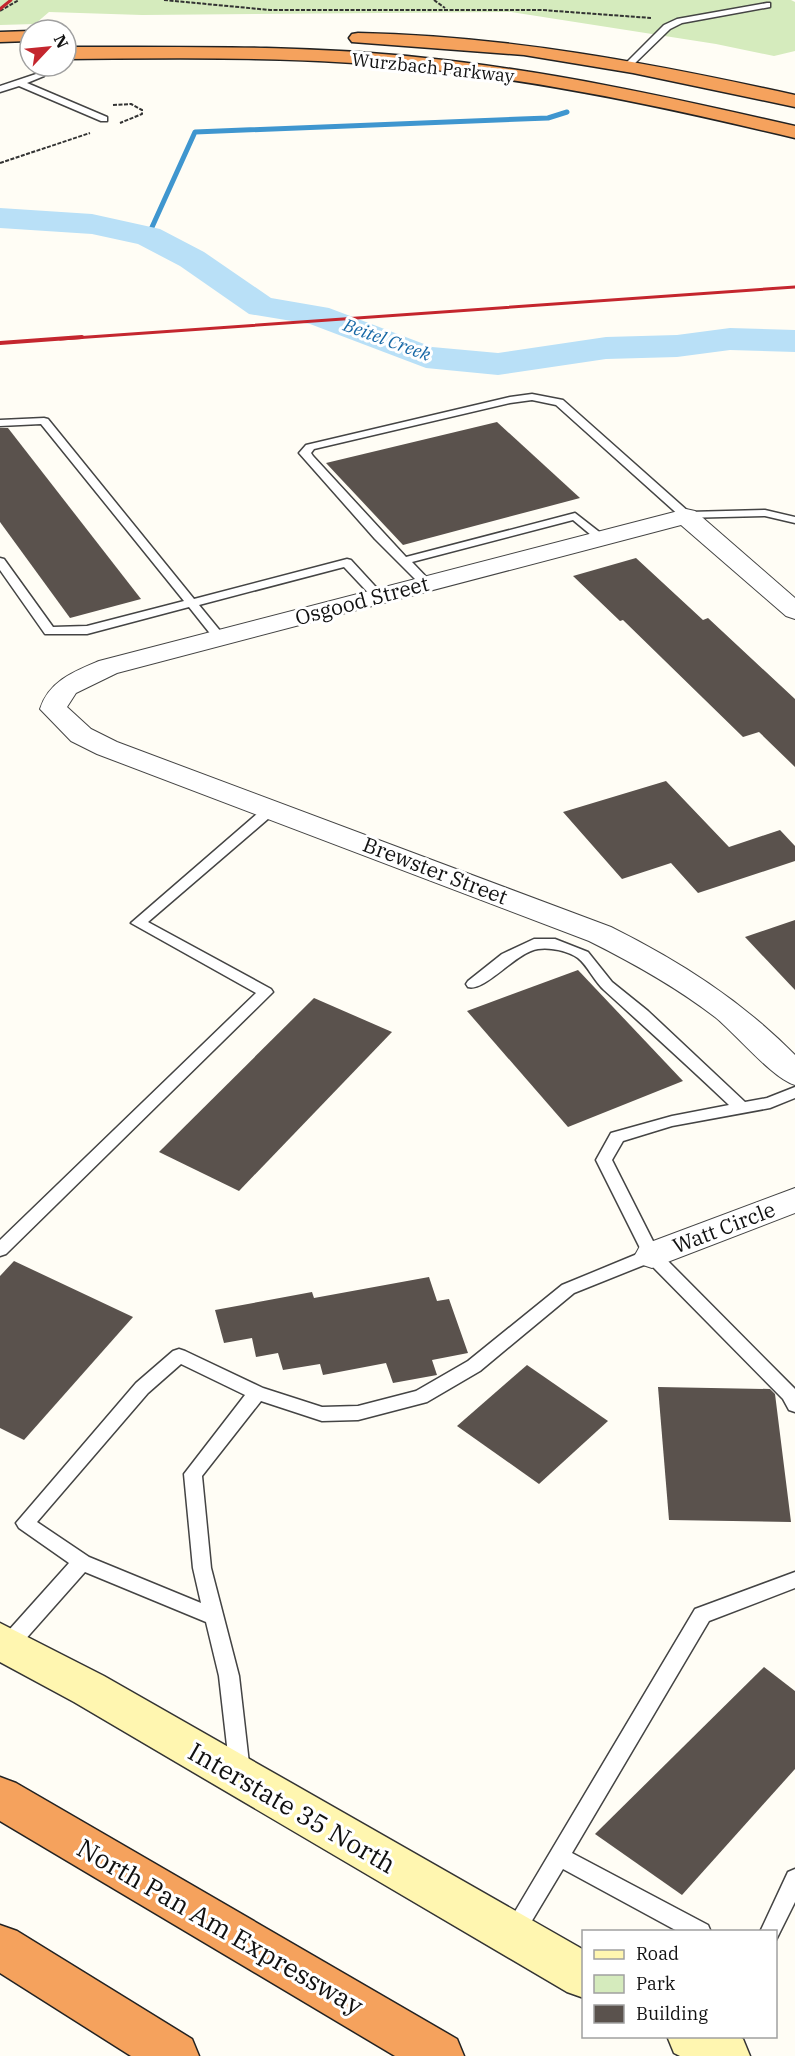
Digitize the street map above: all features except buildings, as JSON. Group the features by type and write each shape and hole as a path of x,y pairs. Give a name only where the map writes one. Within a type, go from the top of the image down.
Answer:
{"highway":[{"name":"Wurzbach Parkway","path":"78,35 184,35 532,78 692,108 795,132"},
{"path":"0,37 18,36"},
{"path":"291,48 335,38 480,45 628,65 795,101"},
{"name":"Wurzbach Parkway","path":"78,53 201,52 366,43 481,55 637,79 795,115"},
{"path":"291,48 672,117 795,147"},
{"path":"0,54 18,53"},
{"name":"North Pan Am Expressway","path":"0,1797 440,2056"},
{"path":"0,1947 175,2056"}],"main road":[{"name":"Interstate 35 North","path":"4,1643 89,1689 582,1975"}],"street":[{"name":"Osgood Street","path":"53,709 61,691 78,680 108,667 686,516"},
{"path":"686,516 795,611"},
{"name":"Brewster Street","path":"53,709 81,735 107,748 271,809 592,945 649,958 713,997 773,1050 795,1074"},
{"name":"Watt Circle","path":"652,1255 795,1200"}],"lane":[{"path":"628,65 667,27 680,21 767,5"},
{"path":"0,89 34,78"},
{"path":"20,83 104,119"},
{"path":"427,584 308,458 305,453 310,447 510,400 545,398 559,402 686,516 765,513 795,520"},
{"path":"0,423 44,421 220,638"},
{"path":"403,561 575,516 601,538"},
{"path":"0,562 49,631 87,630 347,563 379,597"},
{"path":"0,1251 266,992 138,923 271,809"},
{"path":"473,984 507,957 534,944 592,945 607,985 643,1015 723,1093 741,1107"},
{"path":"795,1092 770,1103 672,1121 617,1137 604,1160 652,1255 790,1395 795,1405"},
{"path":"213,1617 82,1562 26,1523 142,1388 178,1356 257,1393 322,1414 358,1413 421,1397 474,1366 568,1289 652,1255"},
{"path":"241,1778 236,1720 229,1676 202,1568 193,1474 257,1393"},
{"path":"4,1643 82,1562"},
{"path":"512,1936 702,1615 795,1580"},
{"path":"560,1857 697,1930"},
{"path":"771,1930 795,1880"}],"path":[{"path":"0,12 19,0"},
{"path":"164,0 270,10 542,10 680,21"},
{"path":"434,0 446,9"},
{"path":"109,106 130,104 142,110 142,114 113,125"},
{"path":"0,163 93,132"}],"green space":[{"path":"0,0 791,0 795,2 795,51 774,56 716,44 511,12 142,15 49,12 42,18 18,18 18,24 0,25"}],"waterway":[{"path":"148,236 195,132 548,118 567,112"},
{"name":"Beitel Creek","path":"0,218 92,224 148,236 192,259 261,307 317,315 426,357 498,364 606,348 677,346 730,339 795,341"}],"railway":[{"path":"0,9 11,0"},
{"path":"60,339 795,287"},
{"path":"0,343 82,337"}]}
